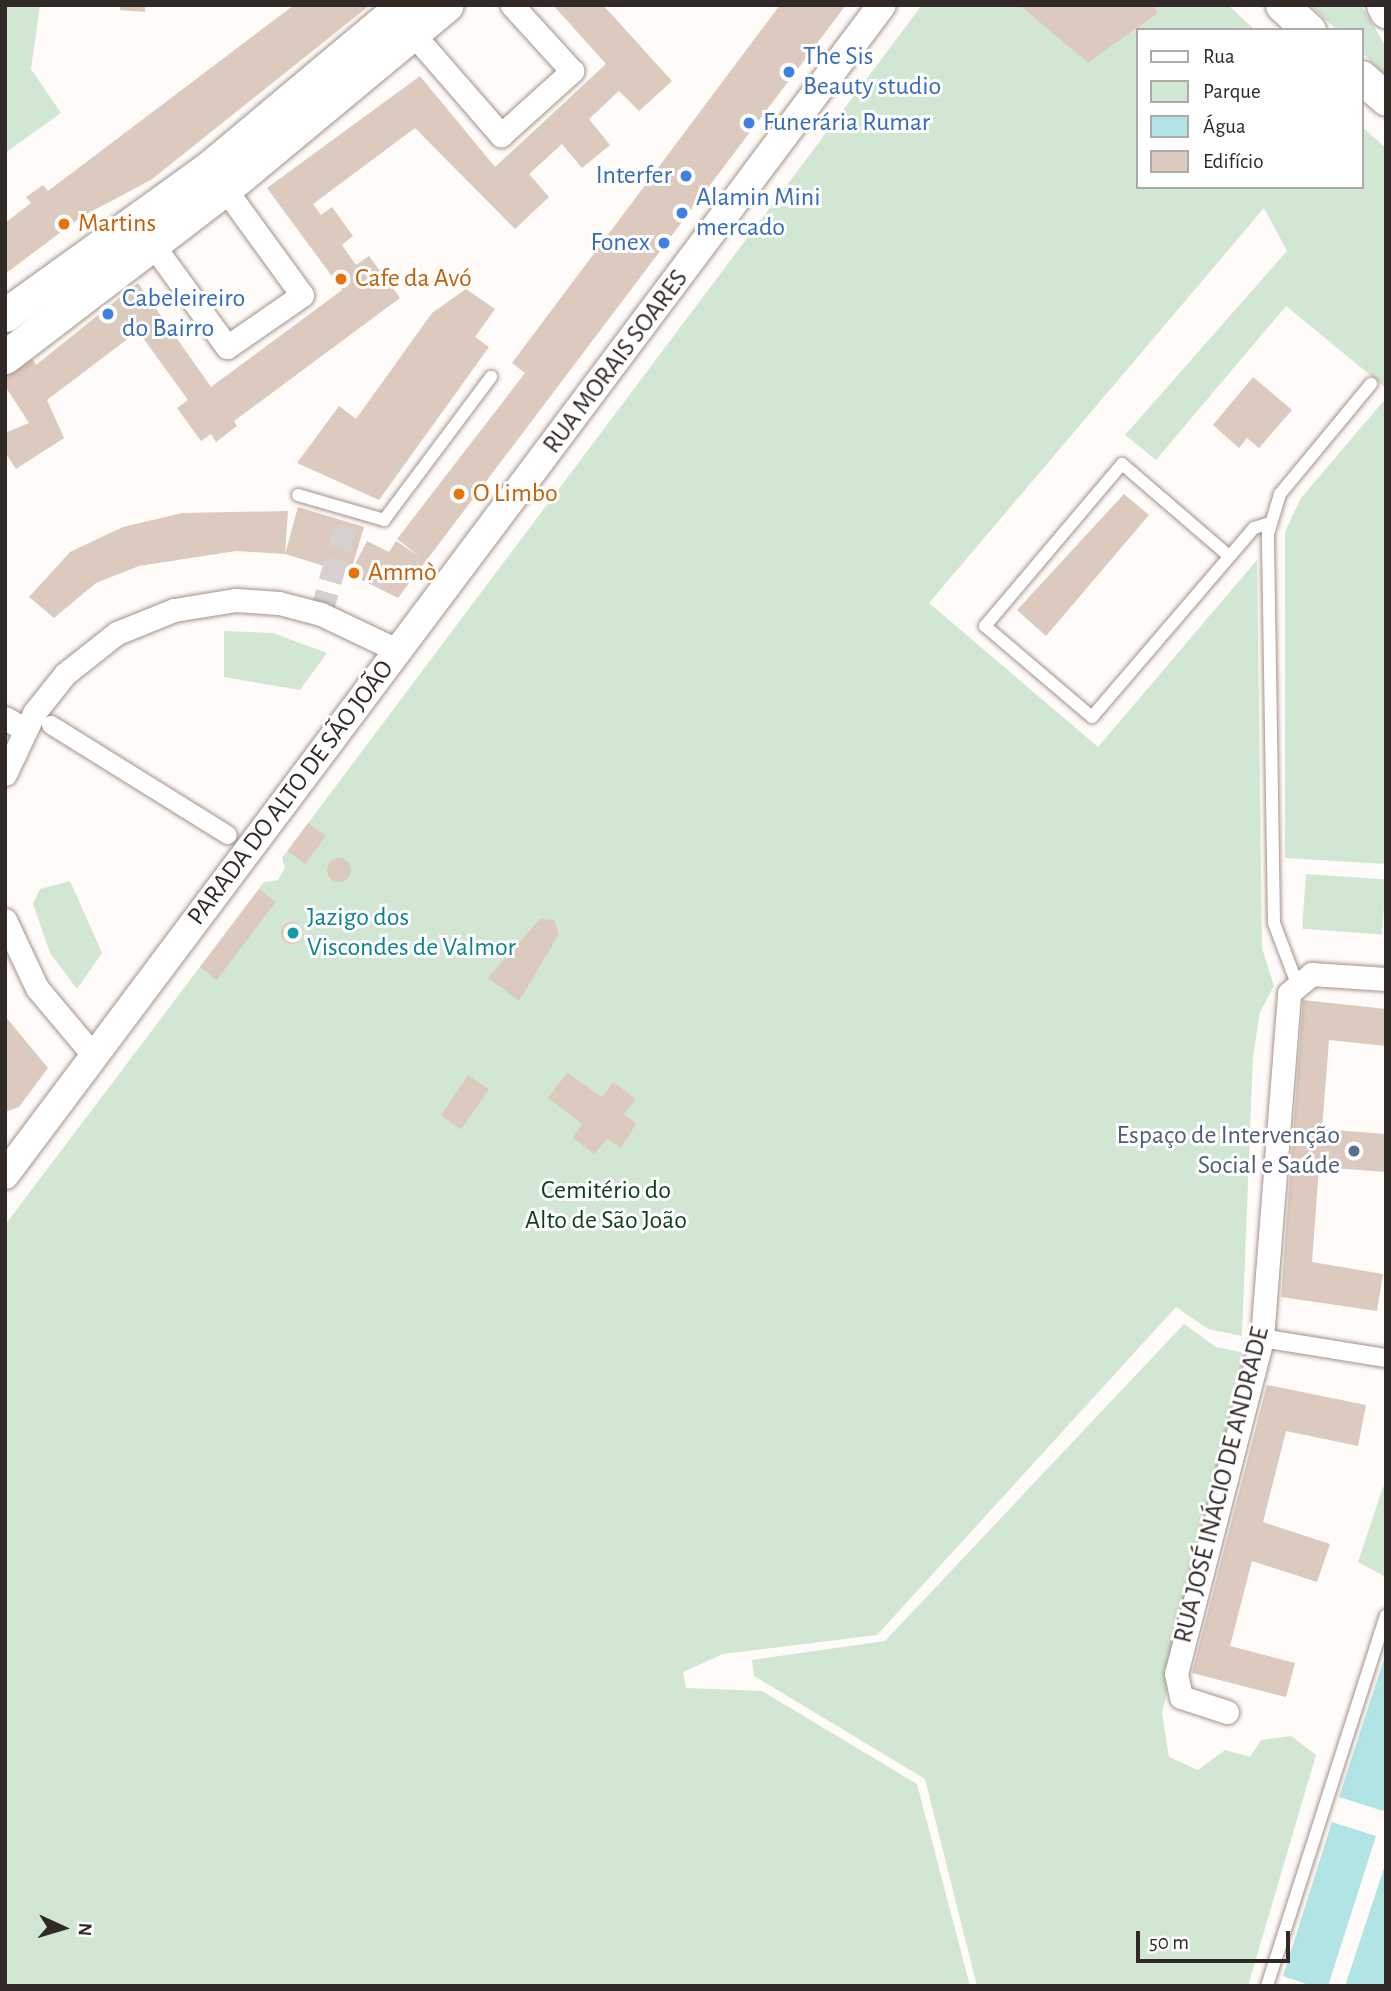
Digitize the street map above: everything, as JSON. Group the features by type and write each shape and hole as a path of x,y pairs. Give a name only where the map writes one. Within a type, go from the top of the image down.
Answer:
{"main road":[{"path":"5,316 145,231 218,178 403,18 447,5"},
{"path":"1282,5 1307,28"},
{"path":"1382,5 1386,10"},
{"path":"1363,79 1386,99"},
{"path":"5,357 145,231"}],"street":[{"path":"403,18 502,135 572,71 512,5"},
{"name":"RUA MORAIS SOARES","path":"399,651 883,5"},
{"path":"145,231 228,347 302,295 218,178"},
{"name":"PARADA DO ALTO DE SÃO JOÃO","path":"5,774 15,724 100,644 136,624 193,605 247,600 300,608 399,651 6,1172"},
{"name":"PARADA DO ALTO DE SÃO JOÃO","path":"51,725 228,835"},
{"path":"5,920 37,988 94,1056"},
{"path":"1296,981 1322,974 1386,979"},
{"name":"RUA JOSÉ INÁCIO DE ANDRADE","path":"1227,1712 1181,1697 1176,1674 1262,1338 1287,1005 1296,981"},
{"path":"1262,1338 1386,1358"}],"lane":[{"path":"298,495 384,520 491,376"},
{"path":"1296,981 1274,923 1270,523 1280,494 1371,384"},
{"path":"1229,556 1122,464 985,626 1092,718 1254,528 1270,523"},
{"path":"1267,1986 1386,1616"}],"green space":[{"path":"5,5 40,5 31,69 61,113 5,153"},
{"name":"Cemitério do Alto de São João","path":"922,5 1019,5 1088,63 1136,29 1136,189 1363,189 1363,128 1386,148 1386,388 1286,306 1156,460 1125,435 1287,251 1264,208 929,603 1098,747 1257,560 1262,948 1274,986 1260,1012 1253,1056 1242,1336 1208,1329 1176,1307 877,1635 723,1654 683,1672 686,1688 762,1691 917,1784 970,1986 5,1986 5,1225 264,882 278,880 285,868 282,858"},
{"name":"Cemitério do Alto de São João","path":"1153,5 1228,5 1253,28 1137,28 1158,13"},
{"path":"1310,5 1361,5 1386,47 1386,75 1363,54 1363,28 1335,28"},
{"path":"1386,398 1386,864 1285,858 1285,532 1301,498"},
{"path":"224,631 273,633 327,653 300,690 224,677"},
{"path":"1306,874 1386,880 1382,934 1302,929"},
{"path":"70,881 102,953 77,989 50,953 33,904 40,889"},
{"path":"1184,1324 1216,1347 1250,1354 1162,1713 1169,1757 1198,1770 1225,1750 1250,1757 1261,1740 1291,1736 1316,1755 1248,1986 977,1986 925,1779 754,1676 752,1660 885,1641"},
{"path":"1383,1487 1386,1487 1386,1577 1358,1562"}],"water":[{"path":"1386,1653 1386,1803 1383,1811 1339,1797"},
{"path":"1332,1822 1376,1836 1328,1986 1312,1986 1283,1976"},
{"path":"1386,1862 1386,1986 1345,1986"}],"building":[{"path":"120,5 145,5 145,12 120,10"},
{"path":"294,5 370,5 151,180 81,217 5,274 5,223 31,203 26,197 43,185 48,191"},
{"path":"553,5 603,5 672,81 639,111 619,91 589,119 610,145 582,168 562,144 529,174 549,197 515,229 415,128 313,204 321,215 332,207 353,236 342,245 356,265 369,256 400,298 234,421 237,426 216,442 211,434 201,441 177,408 188,400 138,331 47,400 64,438 16,469 5,452 5,433 29,423 5,386 5,371 30,355 36,365 138,283 211,387 342,290 267,188 420,76 495,167 606,64"},
{"path":"780,5 846,5 398,598 350,574 367,541 389,552 396,541 420,557 397,539 525,373 512,363"},
{"path":"1019,5 1153,5 1158,13 1088,63"},
{"path":"466,289 495,309 475,337 489,347 379,500 297,463 339,406 356,419 432,313"},
{"path":"1253,377 1292,410 1259,448 1247,438 1239,448 1213,425"},
{"path":"1124,494 1149,515 1046,636 1017,610"},
{"path":"298,507 364,527 350,574 285,554"},
{"path":"288,511 285,554 236,551 139,566 96,583 54,618 29,597 70,552 123,527 182,513"},
{"path":"308,823 326,836 305,864 287,851"},
{"path":"339,858 348,861 351,870 348,879 339,882 330,879 327,870 330,861"},
{"path":"259,889 276,902 217,980 200,967"},
{"path":"540,919 554,920 559,934 519,1001 488,978"},
{"name":"Jazigo dos Viscondes de Valmor","path":"292,922 300,925 303,933 300,941 292,944 284,941 281,933 284,925"},
{"path":"1303,1000 1386,1009 1386,1046 1329,1040 1322,1129 1386,1134 1386,1172 1319,1167 1312,1262 1383,1274 1377,1311 1281,1297"},
{"path":"5,1016 48,1068 19,1107 5,1112"},
{"path":"567,1073 602,1097 613,1082 636,1099 624,1114 636,1124 621,1148 607,1139 594,1154 573,1138 582,1124 548,1098"},
{"path":"468,1075 489,1089 461,1130 441,1116"},
{"path":"1267,1385 1366,1405 1358,1446 1286,1431 1263,1522 1330,1544 1317,1582 1252,1561 1230,1646 1295,1663 1286,1697 1192,1673"}],"tunnel":[{"path":"321,614 350,510"}],"place":[{"name":"The Sis Beauty studio","path":"789,72"},
{"name":"Funerária Rumar","path":"749,123"},
{"name":"Interfer","path":"686,176"},
{"name":"Alamin Mini mercado","path":"682,213"},
{"name":"Martins","path":"64,224"},
{"name":"Fonex","path":"664,243"},
{"name":"Cafe da Avó","path":"341,279"},
{"name":"Cabeleireiro do Bairro","path":"108,314"},
{"name":"O Limbo","path":"459,494"},
{"name":"Ammò","path":"354,573"},
{"name":"Jazigo dos Viscondes de Valmor","path":"293,933"},
{"name":"Espaço de Intervenção Social e Saúde","path":"1354,1151"}]}
